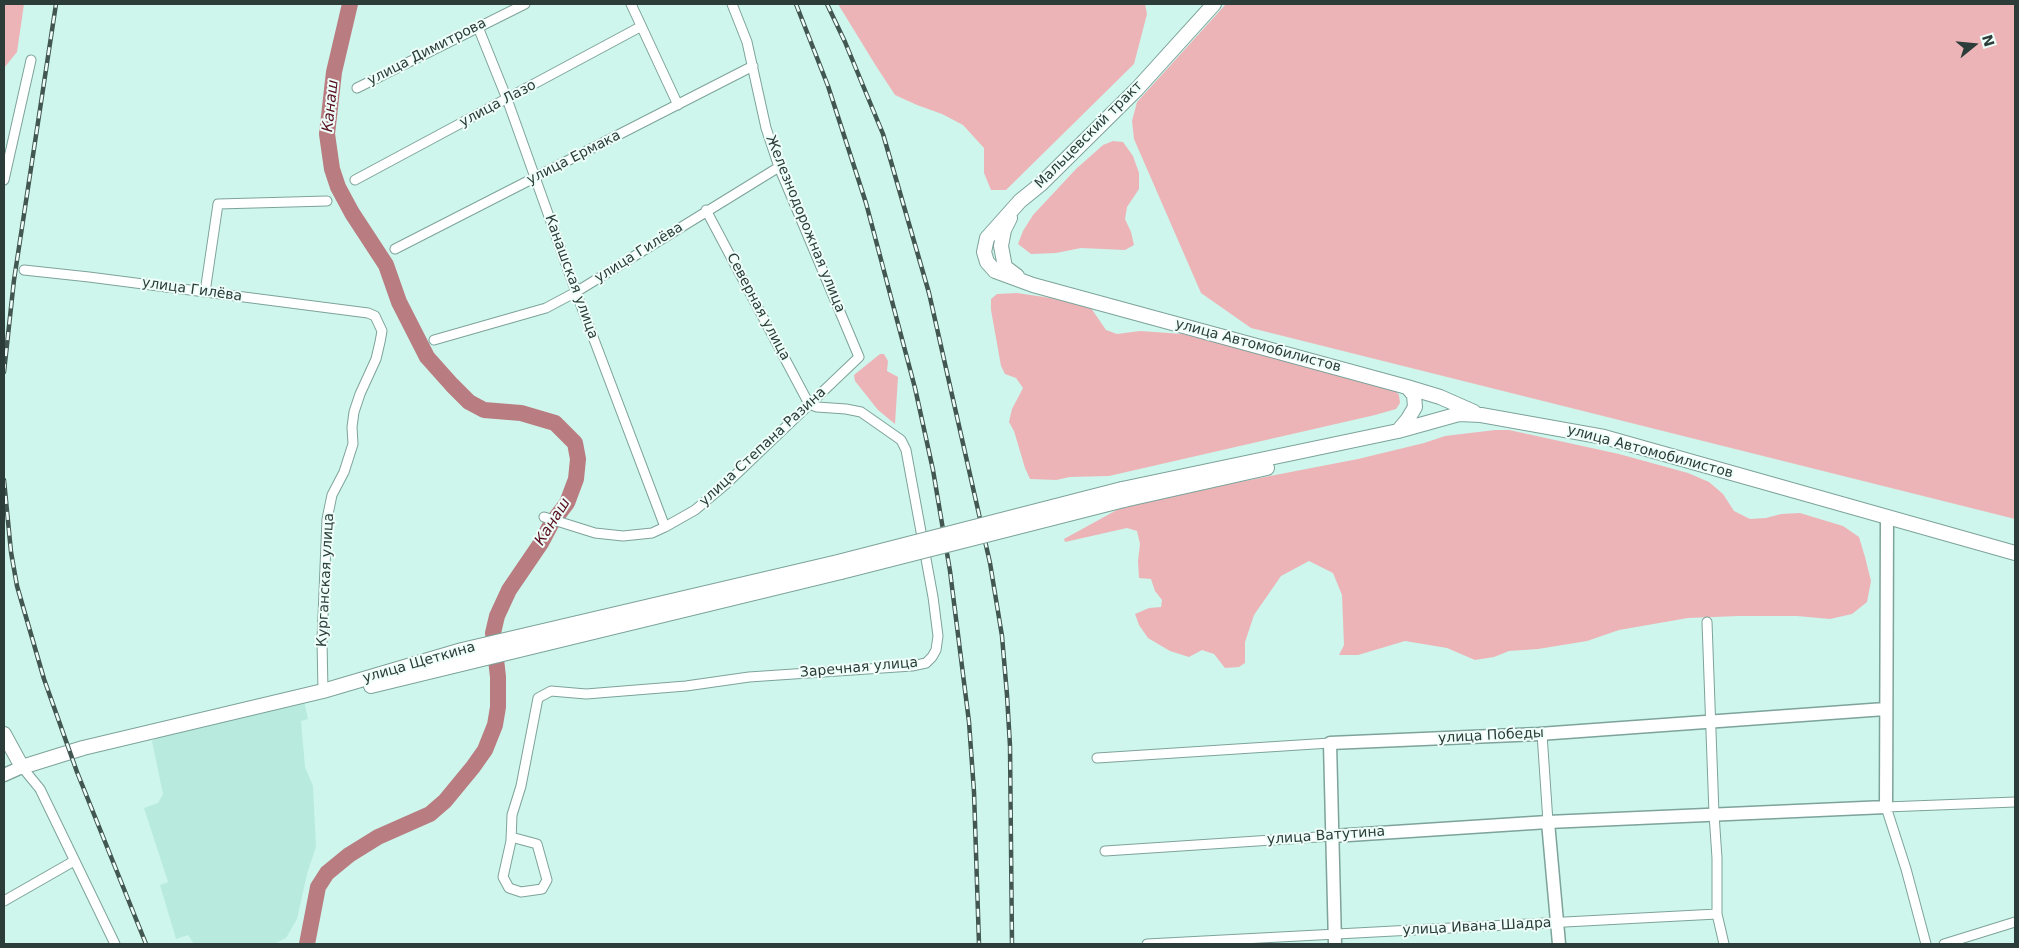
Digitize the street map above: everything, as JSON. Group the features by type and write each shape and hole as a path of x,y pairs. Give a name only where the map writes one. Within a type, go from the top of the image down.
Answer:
{"main road":[{"name":"Мальцевский тракт","path":"997,266 1001,246 1000,229 1020,201 1041,184 1137,89 1214,4"},
{"name":"улица Автомобилистов","path":"997,266 1005,267 1033,285 1407,387 1440,397 1481,415"},
{"path":"1398,431 1415,407 1414,395 1407,387"},
{"name":"улица Автомобилистов","path":"1123,495 1398,431 1459,414 1481,415 1604,437 2015,554"},
{"path":"323,691 330,696 528,649 1123,495 1402,438 1481,415"},
{"name":"улица Щеткина","path":"22,766 83,748 323,691 462,650 840,567"},
{"path":"4,734 22,766"}],"street":[{"name":"улица Димитрова","path":"357,88 525,4"},
{"path":"631,4 640,27 678,105"},
{"name":"Железнодорожная улица","path":"732,4 747,42 766,128 779,167 859,357"},
{"name":"Канашская улица","path":"478,27 507,99 576,292 665,527"},
{"name":"улица Лазо","path":"355,180 640,27"},
{"path":"4,180 30,60"},
{"name":"улица Ермака","path":"395,249 753,66"},
{"name":"улица Гилёва","path":"434,340 546,308 576,292 706,210 779,167"},
{"path":"205,292 218,204 327,201"},
{"name":"Северная улица","path":"706,210 809,404"},
{"name":"улица Гилёва","path":"24,270 359,312"},
{"name":"Курганская улица","path":"323,691 322,640 327,519 332,496 344,472 352,444 354,412 376,359 382,331 375,316 359,312"},
{"name":"улица Степана Разина","path":"544,518 595,533 623,536 652,533 665,527 695,510 726,484 859,357"},
{"name":"Заречная улица","path":"511,837 512,815 522,786 538,698 551,691 586,694 686,686 750,677 912,666 926,663 932,657 936,650 938,636 933,597 906,450 901,440 861,412 817,407 809,404"},
{"path":"1887,518 1886,807 1906,869 1926,944"},
{"path":"1707,622 1717,858 1717,914 1724,944"},
{"name":"улица Победы","path":"1097,758 1542,734 1885,709"},
{"path":"1542,734 1559,944"},
{"path":"1330,744 1335,939"},
{"path":"22,766 40,789 115,944"},
{"name":"улица Щеткина","path":"4,775 22,766"},
{"path":"1886,807 2015,802"},
{"name":"улица Ватутина","path":"1105,851 1548,822 1886,807"},
{"path":"511,837 537,844 547,880 542,889 521,892 509,888 503,877 511,837"},
{"path":"4,901 74,860"},
{"name":"улица Ивана Шадра","path":"1147,944 1335,939 1717,914"},
{"path":"1944,944 2015,922"}],"shaded area":[{"path":"4,4 24,4 17,52 4,68"},
{"path":"838,4 1145,4 1147,14 1134,64 1006,190 991,190 984,173 984,148 963,125 942,114 895,95"},
{"path":"1226,4 2015,4 2015,519 1251,328 1201,293 1134,139 1132,121 1137,102"},
{"path":"1113,141 1123,142 1133,156 1139,173 1139,189 1127,207 1125,219 1134,245 1125,250 1081,248 1056,253 1031,254 1018,244 1023,231 1033,215 1076,169 1103,145"},
{"path":"1017,293 1051,298 1091,308 1106,330 1117,334 1140,331 1183,334 1305,364 1394,389 1399,395 1400,403 1396,409 1375,415 1109,476 1070,477 1056,480 1030,479 1014,431 1009,422 1012,409 1023,388 1016,378 1005,374 1001,366 991,310 991,299 997,294"},
{"path":"880,354 884,354 888,361 887,371 898,377 895,424 878,410 855,381 854,375"},
{"path":"1509,430 1619,454 1688,473 1709,482 1723,494 1734,511 1750,519 1800,513 1843,526 1859,537 1871,581 1867,602 1852,614 1830,619 1797,616 1688,618 1619,630 1587,641 1538,649 1509,651 1494,657 1475,660 1447,648 1405,641 1358,655 1339,655 1344,645 1342,595 1333,573 1309,561 1281,576 1254,615 1245,642 1245,663 1239,667 1225,668 1214,654 1202,650 1189,657 1170,651 1148,638 1139,625 1135,614 1149,608 1161,607 1162,600 1155,591 1151,579 1139,578 1140,544 1137,531 1127,528 1065,542 1064,539 1124,506 1151,499 1358,459 1445,436"},
{"path":"304,701 308,719 301,721 305,767 313,786 316,847 307,874 297,919 286,938 274,944 194,944 188,935 176,939 160,885 168,882 144,808 158,803 163,794 152,741 157,738"}],"waterway":[{"name":"Канаш","path":"307,944 318,887 327,873 349,855 378,837 430,814 445,801 485,750 495,725 498,707 498,677 493,633 497,616 509,590 541,543 551,524 567,503 576,479 578,459 575,443 555,423 521,413 484,410 469,402 427,357 399,302 386,265 352,213 338,187 332,169 327,134 334,72 350,4"}],"railway":[{"path":"4,372 14,280 56,4"},
{"path":"796,4 828,86 866,203 915,388 933,470 950,571 969,722 974,792 979,944"},
{"path":"827,4 883,134 929,293 990,563 1002,636 1010,746 1012,944"},
{"path":"4,480 11,552 17,586 44,679 77,772 146,944"}]}
